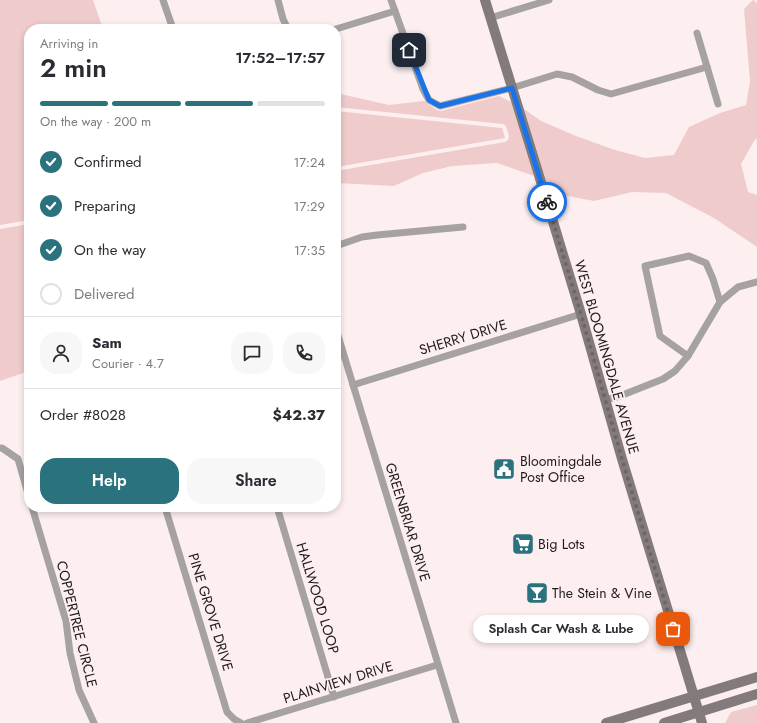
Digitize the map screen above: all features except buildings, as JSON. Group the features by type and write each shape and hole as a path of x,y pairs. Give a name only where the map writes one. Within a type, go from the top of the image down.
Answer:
{"main road":[{"name":"WEST BLOOMINGDALE AVENUE","path":"485,0 525,127 581,314 622,459 702,723"},
{"path":"606,723 757,677"},
{"path":"664,723 757,694"}],"street":[{"path":"164,0 171,24"},
{"path":"278,0 286,24"},
{"path":"391,0 423,89 429,100 440,106 512,88 557,74 572,77 598,90 611,94 707,66"},
{"path":"490,18 549,0"},
{"path":"341,27 395,11"},
{"path":"697,33 718,104"},
{"path":"341,244 362,237 463,227"},
{"path":"688,356 660,336 645,266 689,256 706,263 720,302"},
{"path":"605,400 620,396 663,379 675,371 688,356 720,302 738,287 757,282"},
{"name":"SHERRY DRIVE","path":"353,385 581,314"},
{"name":"GREENBRIAR DRIVE","path":"341,345 437,665 456,723"},
{"path":"0,448 18,459 24,480"},
{"name":"COPPERTREE CIRCLE","path":"33,512 66,622 70,653 80,690 94,723"},
{"name":"PINE GROVE DRIVE","path":"167,512 227,712 239,722"},
{"name":"HALLWOOD LOOP","path":"279,512 334,696"},
{"name":"PLAINVIEW DRIVE","path":"247,723 437,665"}],"shaded area":[{"path":"0,0 93,0 101,24 24,24 24,221 0,225"},
{"path":"753,0 757,4 757,138 741,164 748,192 757,195 757,247 714,218 666,193 632,192 594,201 557,194 548,187 524,109 541,121 615,150 645,158 674,155 689,127 720,113 746,105 750,81 744,9"},
{"path":"341,94 389,105 424,101 441,111 499,96 511,102 534,176 497,163 452,166 423,173 394,186 341,183 341,170 505,142 508,140 509,136 506,126 503,124 341,108"},
{"path":"341,112 502,128 505,138 341,166"},
{"path":"24,225 24,373 0,381 0,229"},
{"path":"757,705 757,723 725,723 731,712"}],"way so far":[{"path":"547,202 673,629"}],"place":[{"name":"Bloomingdale Post Office","path":"504,469"},
{"name":"Big Lots","path":"523,544"},
{"name":"The Stein & Vine","path":"537,593"},
{"name":"Splash Car Wash & Lube","path":"673,629"}],"route":[{"path":"409,50 423,89 429,100 440,106 512,88 547,202"}]}
